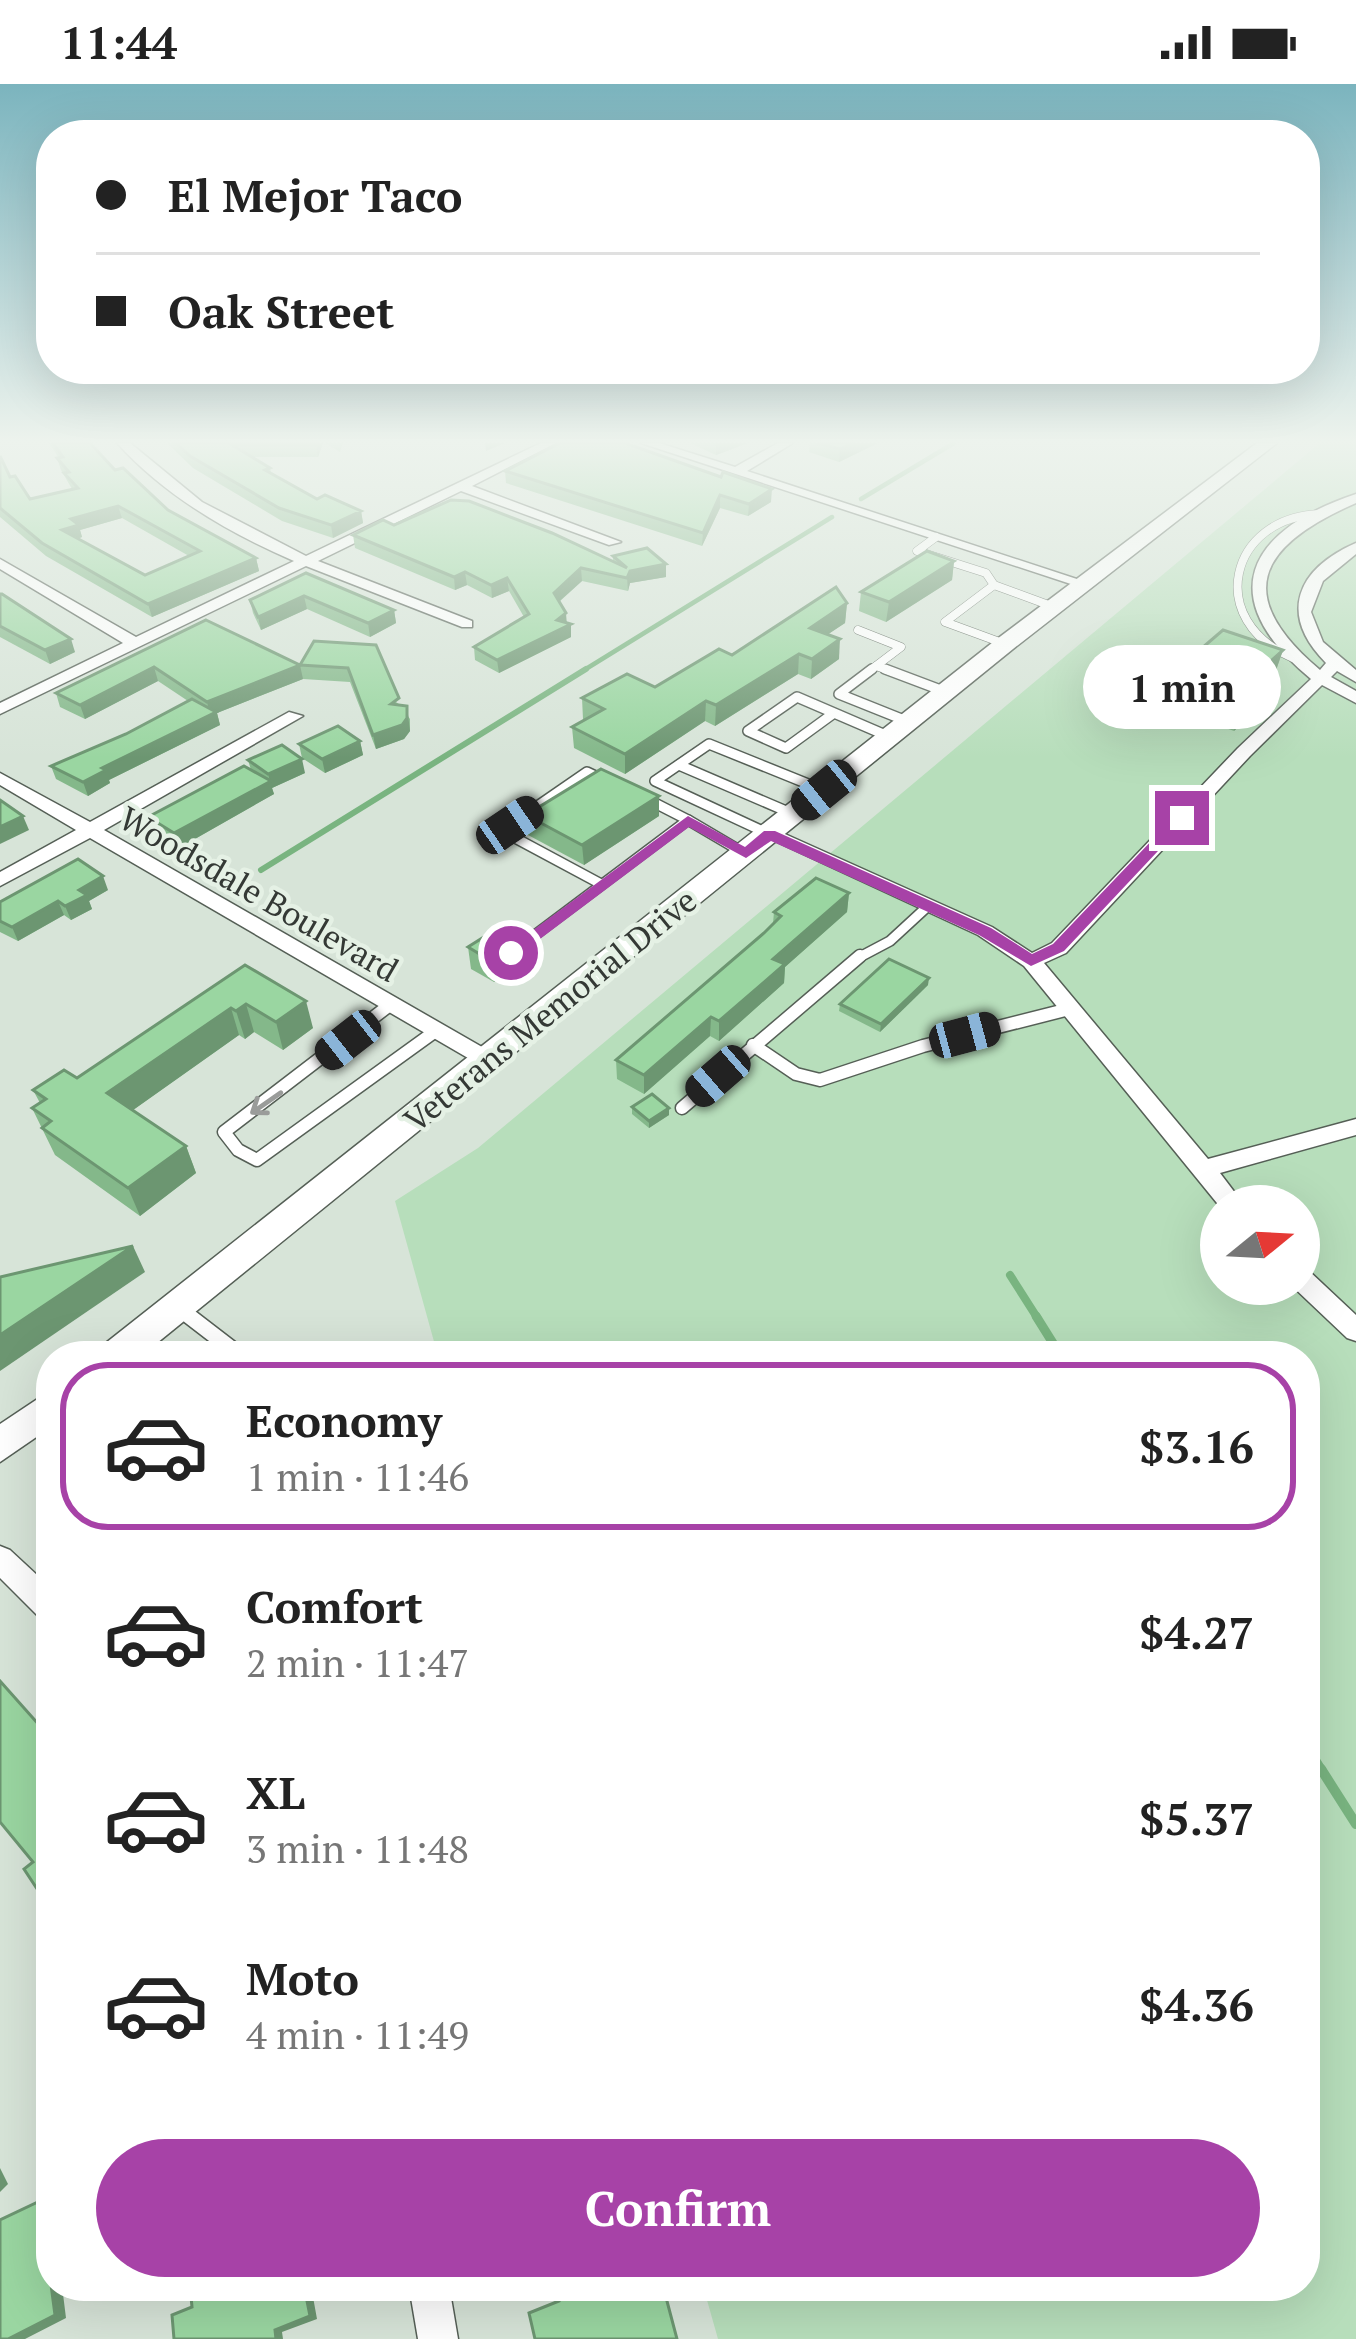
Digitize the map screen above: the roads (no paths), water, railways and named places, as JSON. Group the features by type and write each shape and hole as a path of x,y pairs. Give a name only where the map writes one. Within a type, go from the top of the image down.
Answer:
{"main road":[{"name":"Veterans Memorial Drive","path":"134,1341 1131,548"},
{"path":"0,1446 36,1418"}],"street":[{"path":"284,548 466,624"},
{"path":"0,709 330,548"},
{"path":"971,548 1085,584"},
{"path":"1278,548 1259,581 1257,601 1263,622 1293,658 1356,698"},
{"path":"1354,548 1313,579 1302,604 1304,626 1336,663 1356,677"},
{"path":"0,563 134,643"},
{"path":"1031,961 1059,948 1336,663"},
{"path":"0,880 296,716"},
{"name":"Woodsdale Boulevard","path":"0,778 488,1060"},
{"path":"769,834 985,932 1031,961 1215,1185"},
{"path":"1202,1170 1356,1127"},
{"path":"1320,1297 1356,1331"},
{"path":"0,1559 36,1594"},
{"path":"432,2301 438,2339"}],"lane":[{"path":"921,548 917,551 986,573 994,584 1054,607"},
{"path":"986,573 1005,559"},
{"path":"994,584 945,622 1005,644"},
{"path":"858,630 901,647 839,694 900,729"},
{"path":"876,666 946,692"},
{"path":"834,713 786,748 748,731 797,698 834,713 900,729"},
{"path":"769,834 655,781 710,744 824,790"},
{"path":"680,765 794,814"},
{"path":"601,884 506,833 587,772 609,782"},
{"path":"630,792 746,854"},
{"path":"511,953 688,820"},
{"path":"682,1108 871,947 890,941 928,906"},
{"path":"391,1004 224,1132 238,1150 257,1160 437,1030"},
{"path":"753,1045 796,1074 820,1080 923,1046 1073,1008"},
{"path":"177,1307 221,1341"}],"waterway":[{"path":"581,672 781,548"},
{"path":"261,870 586,669"},
{"path":"1010,1275 1038,1319"},
{"path":"1036,1316 1052,1341"},
{"path":"1320,1767 1323,1772"},
{"path":"1321,1769 1356,1824"}]}
